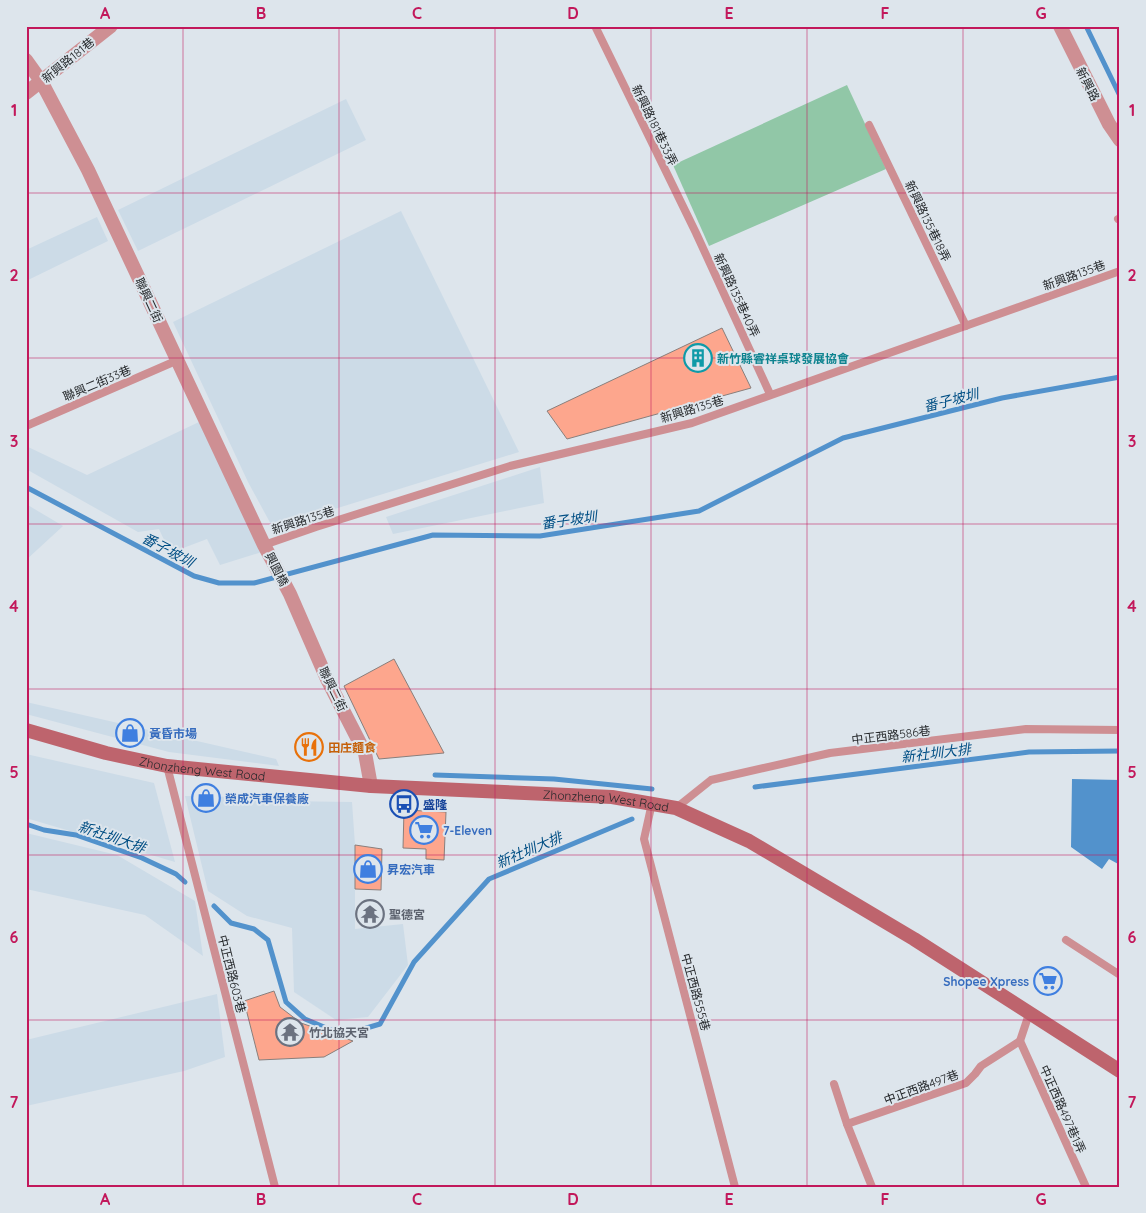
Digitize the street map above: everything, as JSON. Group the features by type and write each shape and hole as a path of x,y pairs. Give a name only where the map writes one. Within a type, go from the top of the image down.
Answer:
{"main road":[{"name":"Zhonzheng West Road","path":"26,730 106,753 167,766 371,786 576,794 612,797 676,808 749,841 914,940 1120,1071"}],"street":[{"name":"新興路181巷","path":"26,93 111,26"},
{"name":"新興路","path":"1060,26 1109,124 1120,140"},
{"name":"聯興二街","path":"26,60 41,81 88,170 264,545"},
{"name":"興園橋","path":"264,545 290,594"},
{"name":"聯興二街","path":"290,594 327,679 365,753 371,786"}],"lane":[{"name":"新興路181巷33弄","path":"594,26 696,233"},
{"name":"新興路135巷18弄","path":"869,125 966,326"},
{"name":"新興路135巷40弄","path":"696,233 770,394"},
{"name":"新興路135巷","path":"264,545 510,466 692,423 1120,271"},
{"name":"聯興二街33巷","path":"26,426 178,360"},
{"name":"中正西路586巷","path":"676,808 711,780 830,753 1026,729 1120,730"},
{"name":"中正西路603巷","path":"167,766 275,1187"},
{"name":"中正西路555巷","path":"652,803 644,839 735,1187"},
{"path":"1066,940 1120,975"},
{"path":"1020,1041 1029,1014"},
{"name":"中正西路497巷","path":"848,1124 966,1083 981,1066 1020,1041"},
{"name":"中正西路497巷1弄","path":"1020,1041 1086,1187"},
{"path":"834,1084 872,1187"}],"shaded area":[{"path":"346,99 366,140 138,251 118,210"},
{"path":"401,211 519,452 273,528 248,482 173,322"},
{"path":"97,217 108,241 26,281 26,250"},
{"path":"199,422 262,552 220,565 207,539 170,553 159,529 138,532 26,469 26,446 87,475"},
{"path":"540,467 544,503 393,534 386,517"},
{"path":"26,504 63,526 26,560"},
{"name":"黃昏市場","path":"26,702 276,759 279,766 169,752 26,714"},
{"path":"26,754 154,783 175,862 26,818"},
{"path":"185,796 241,797 279,801 352,802 355,845 355,929 403,924 408,965 368,1017 336,1020 294,992 292,928 247,916 208,891"},
{"path":"26,833 117,855 195,901 203,956 145,915 26,889"},
{"path":"217,994 225,1057 184,1071 26,1106 26,1040"}],"green space":[{"path":"847,85 886,169 709,246 673,165"}],"water":[{"path":"1072,779 1120,780 1120,865 1109,859 1102,869 1071,847"}],"building":[{"name":"新竹縣睿祥桌球發展協會","path":"722,328 751,388 567,439 547,411"},
{"path":"394,659 444,753 379,759 344,686"},
{"name":"7-Eleven","path":"404,810 446,812 444,860 426,859 426,849 403,848"},
{"name":"昇宏汽車","path":"355,845 382,849 381,890 355,889"},
{"name":"竹北協天宮","path":"274,991 280,1007 301,1023 353,1041 324,1057 259,1060 244,1001"}],"waterway":[{"path":"1086,26 1120,96"},
{"name":"番子坡圳","path":"26,487 194,576 219,583 254,583 433,535 540,536 699,511 843,438 1002,398 1120,377"},
{"name":"新社圳大排","path":"755,787 1029,752 1120,751"},
{"path":"435,775 554,779 652,789"},
{"name":"新社圳大排","path":"214,906 231,923 254,929 268,940 286,1002 305,1019 343,1035 380,1024 414,962 489,879 632,819"},
{"name":"新社圳大排","path":"26,824 44,830 76,835 142,858 176,874 185,882"}],"place":[{"name":"新竹縣睿祥桌球發展協會","path":"698,358"},
{"name":"黃昏市場","path":"130,733"},
{"name":"田庄麵食","path":"309,747"},
{"name":"榮成汽車保養廠","path":"206,798"},
{"name":"盛隆","path":"404,804"},
{"name":"7-Eleven","path":"424,830"},
{"name":"昇宏汽車","path":"368,869"},
{"name":"聖德宮","path":"370,914"},
{"name":"Shopee Xpress","path":"1048,981"},
{"name":"竹北協天宮","path":"290,1032"}]}
